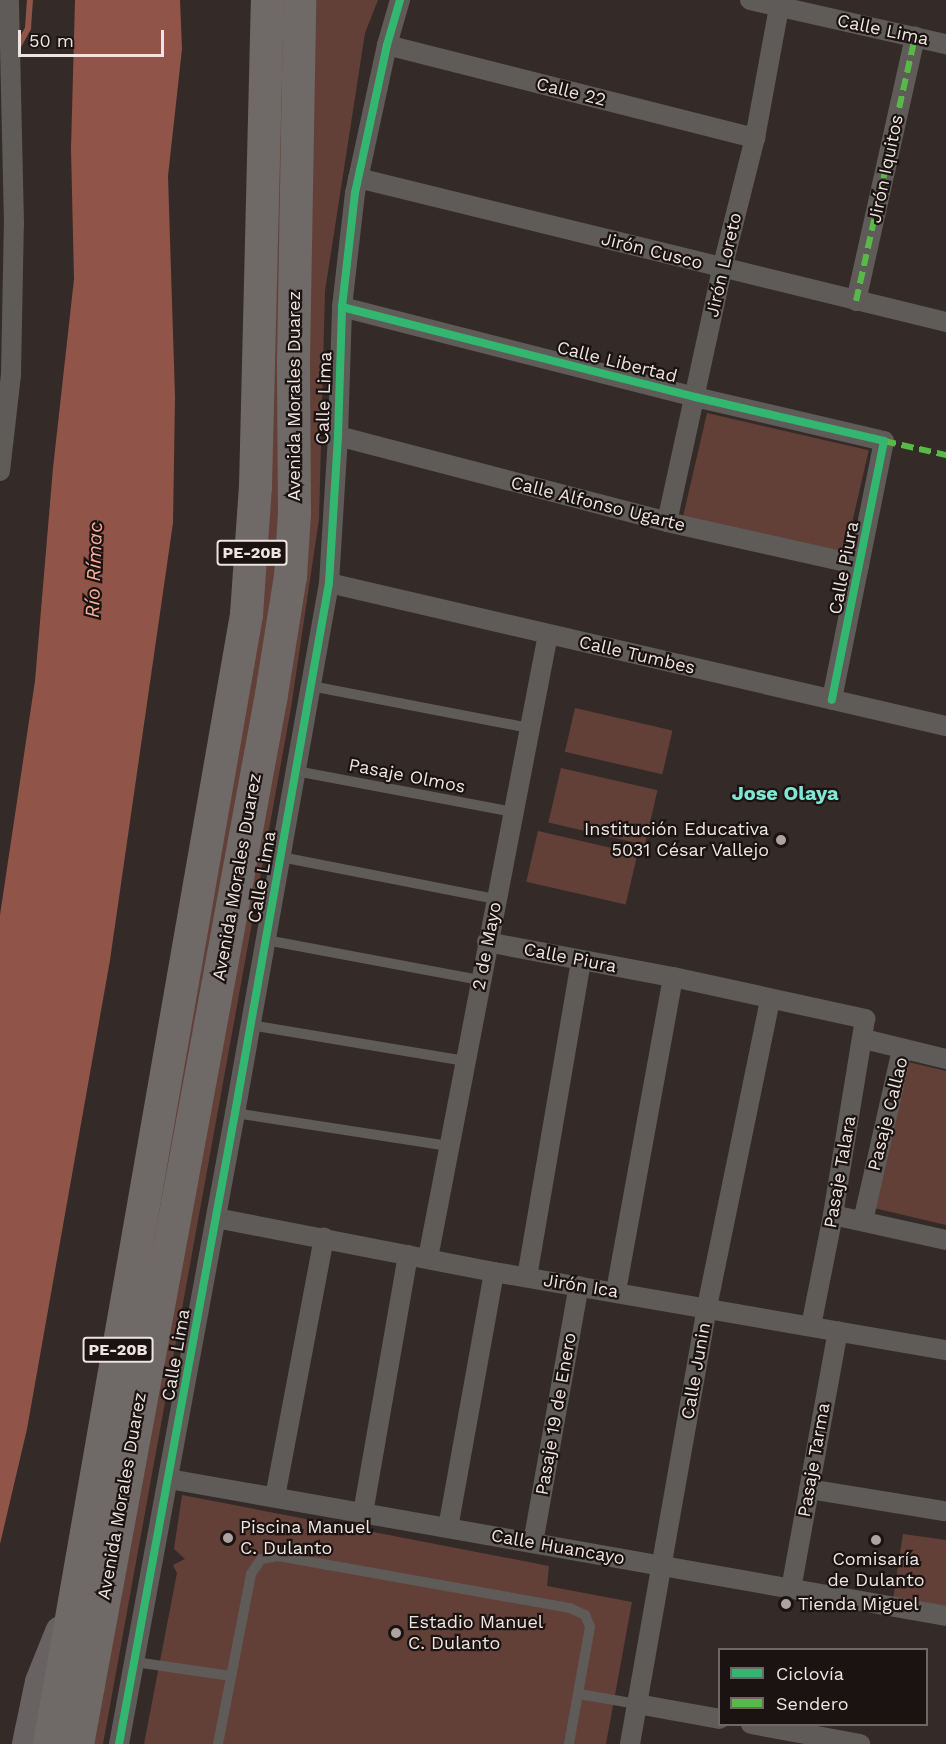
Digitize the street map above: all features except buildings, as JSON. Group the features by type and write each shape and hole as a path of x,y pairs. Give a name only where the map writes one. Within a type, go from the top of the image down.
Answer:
{"highway":[{"name":"Avenida Morales Duarez","path":"49,1744 246,614 255,486 267,0"},
{"name":"Avenida Morales Duarez","path":"76,1744 275,672 290,576 294,513 293,360 299,0"}],"main road":[{"path":"28,1744 41,1682 74,1601"}],"street":[{"path":"0,7 9,0"},
{"path":"1,458 5,373 9,0"},
{"name":"Calle Lima","path":"750,0 946,44"},
{"name":"Calle Lima","path":"119,1744 236,1113 329,583 338,436 342,307 358,178 397,4"},
{"name":"Jirón Loreto","path":"667,522 722,269 755,138 779,7"},
{"name":"Jirón Iquitos","path":"856,301 915,37"},
{"name":"Calle 22","path":"387,45 755,138"},
{"name":"Jirón Cusco","path":"358,178 722,269 946,322"},
{"name":"Calle Libertad","path":"342,307 694,397 884,441"},
{"name":"Calle Alfonso Ugarte","path":"338,436 667,522 860,565"},
{"name":"Calle Piura","path":"832,700 884,441"},
{"name":"Calle Tumbes","path":"329,583 946,726"},
{"name":"2 de Mayo","path":"428,1258 548,634"},
{"name":"Calle Piura","path":"488,942 863,1017"},
{"path":"527,1277 581,961"},
{"path":"616,1291 672,977"},
{"name":"Calle Junin","path":"630,1744 707,1307 770,999"},
{"name":"Pasaje Talara","path":"811,1326 864,1039 866,1021 863,1017"},
{"path":"864,1039 902,1049"},
{"name":"Pasaje Callao","path":"863,1221 902,1049 946,1059"},
{"path":"833,1215 946,1240"},
{"name":"Jirón Ica","path":"216,1218 494,1272 616,1291 946,1350"},
{"path":"275,1497 324,1238"},
{"path":"363,1513 408,1255"},
{"path":"448,1528 494,1272"},
{"name":"Pasaje 19 de Enero","path":"533,1543 579,1286"},
{"name":"Pasaje Tarma","path":"791,1588 838,1331"},
{"name":"Calle Huancayo","path":"169,1479 946,1616"},
{"path":"809,1489 944,1511"},
{"path":"637,1704 718,1719"},
{"path":"756,1726 827,1741 860,1744"}],"lane":[{"path":"0,26 9,0"},
{"path":"311,686 530,728"},
{"name":"Pasaje Olmos","path":"296,771 513,812"},
{"path":"281,857 496,899"},
{"path":"266,940 480,980"},
{"path":"250,1025 465,1060"},
{"path":"236,1113 448,1146"},
{"path":"218,1744 251,1574 261,1559 278,1556 570,1608 585,1615 590,1627 569,1744"},
{"path":"135,1662 231,1676"},
{"path":"579,1694 637,1704"}],"shaded area":[{"path":"277,0 290,0 282,461 277,567 256,704 63,1744 249,649"},
{"path":"314,0 378,0 365,33 325,291 319,519 291,708 103,1744 91,1744 280,704"},
{"path":"707,413 869,450 845,555 683,517"},
{"path":"575,708 672,730 662,774 565,752"},
{"path":"561,768 657,790 645,845 548,823"},
{"path":"538,831 637,854 626,905 526,882"},
{"path":"904,1061 946,1071 946,1225 874,1208"},
{"name":"Estadio Manuel C. Dulanto","path":"182,1495 549,1566 547,1586 632,1602 606,1744 144,1744 177,1573 173,1565 185,1559 174,1549"},
{"path":"903,1534 946,1540 946,1608 893,1599"}],"water":[{"name":"Río Rímac","path":"75,0 180,0 182,49 168,176 175,397 173,523 110,960 27,1429 0,1544 0,915 35,681 53,468 74,279 71,149"}],"waterway":[{"path":"16,50 28,28 30,0"}],"marked path":[{"path":"856,301 915,37"},
{"path":"884,441 946,455"}],"cycle path":[{"path":"119,1744 235,1113 329,583 338,436 342,307 355,193 387,45 400,0"},
{"path":"342,307 695,397 884,441 832,700"}],"place":[{"name":"Institución Educativa 5031 César Vallejo","path":"781,840"},
{"name":"Piscina Manuel C. Dulanto","path":"228,1538"},
{"name":"Comisaría de Dulanto","path":"876,1540"},
{"name":"Tienda Miguel","path":"786,1604"},
{"name":"Estadio Manuel C. Dulanto","path":"396,1633"}],"district":[{"name":"Jose Olaya","path":"785,793"}]}
